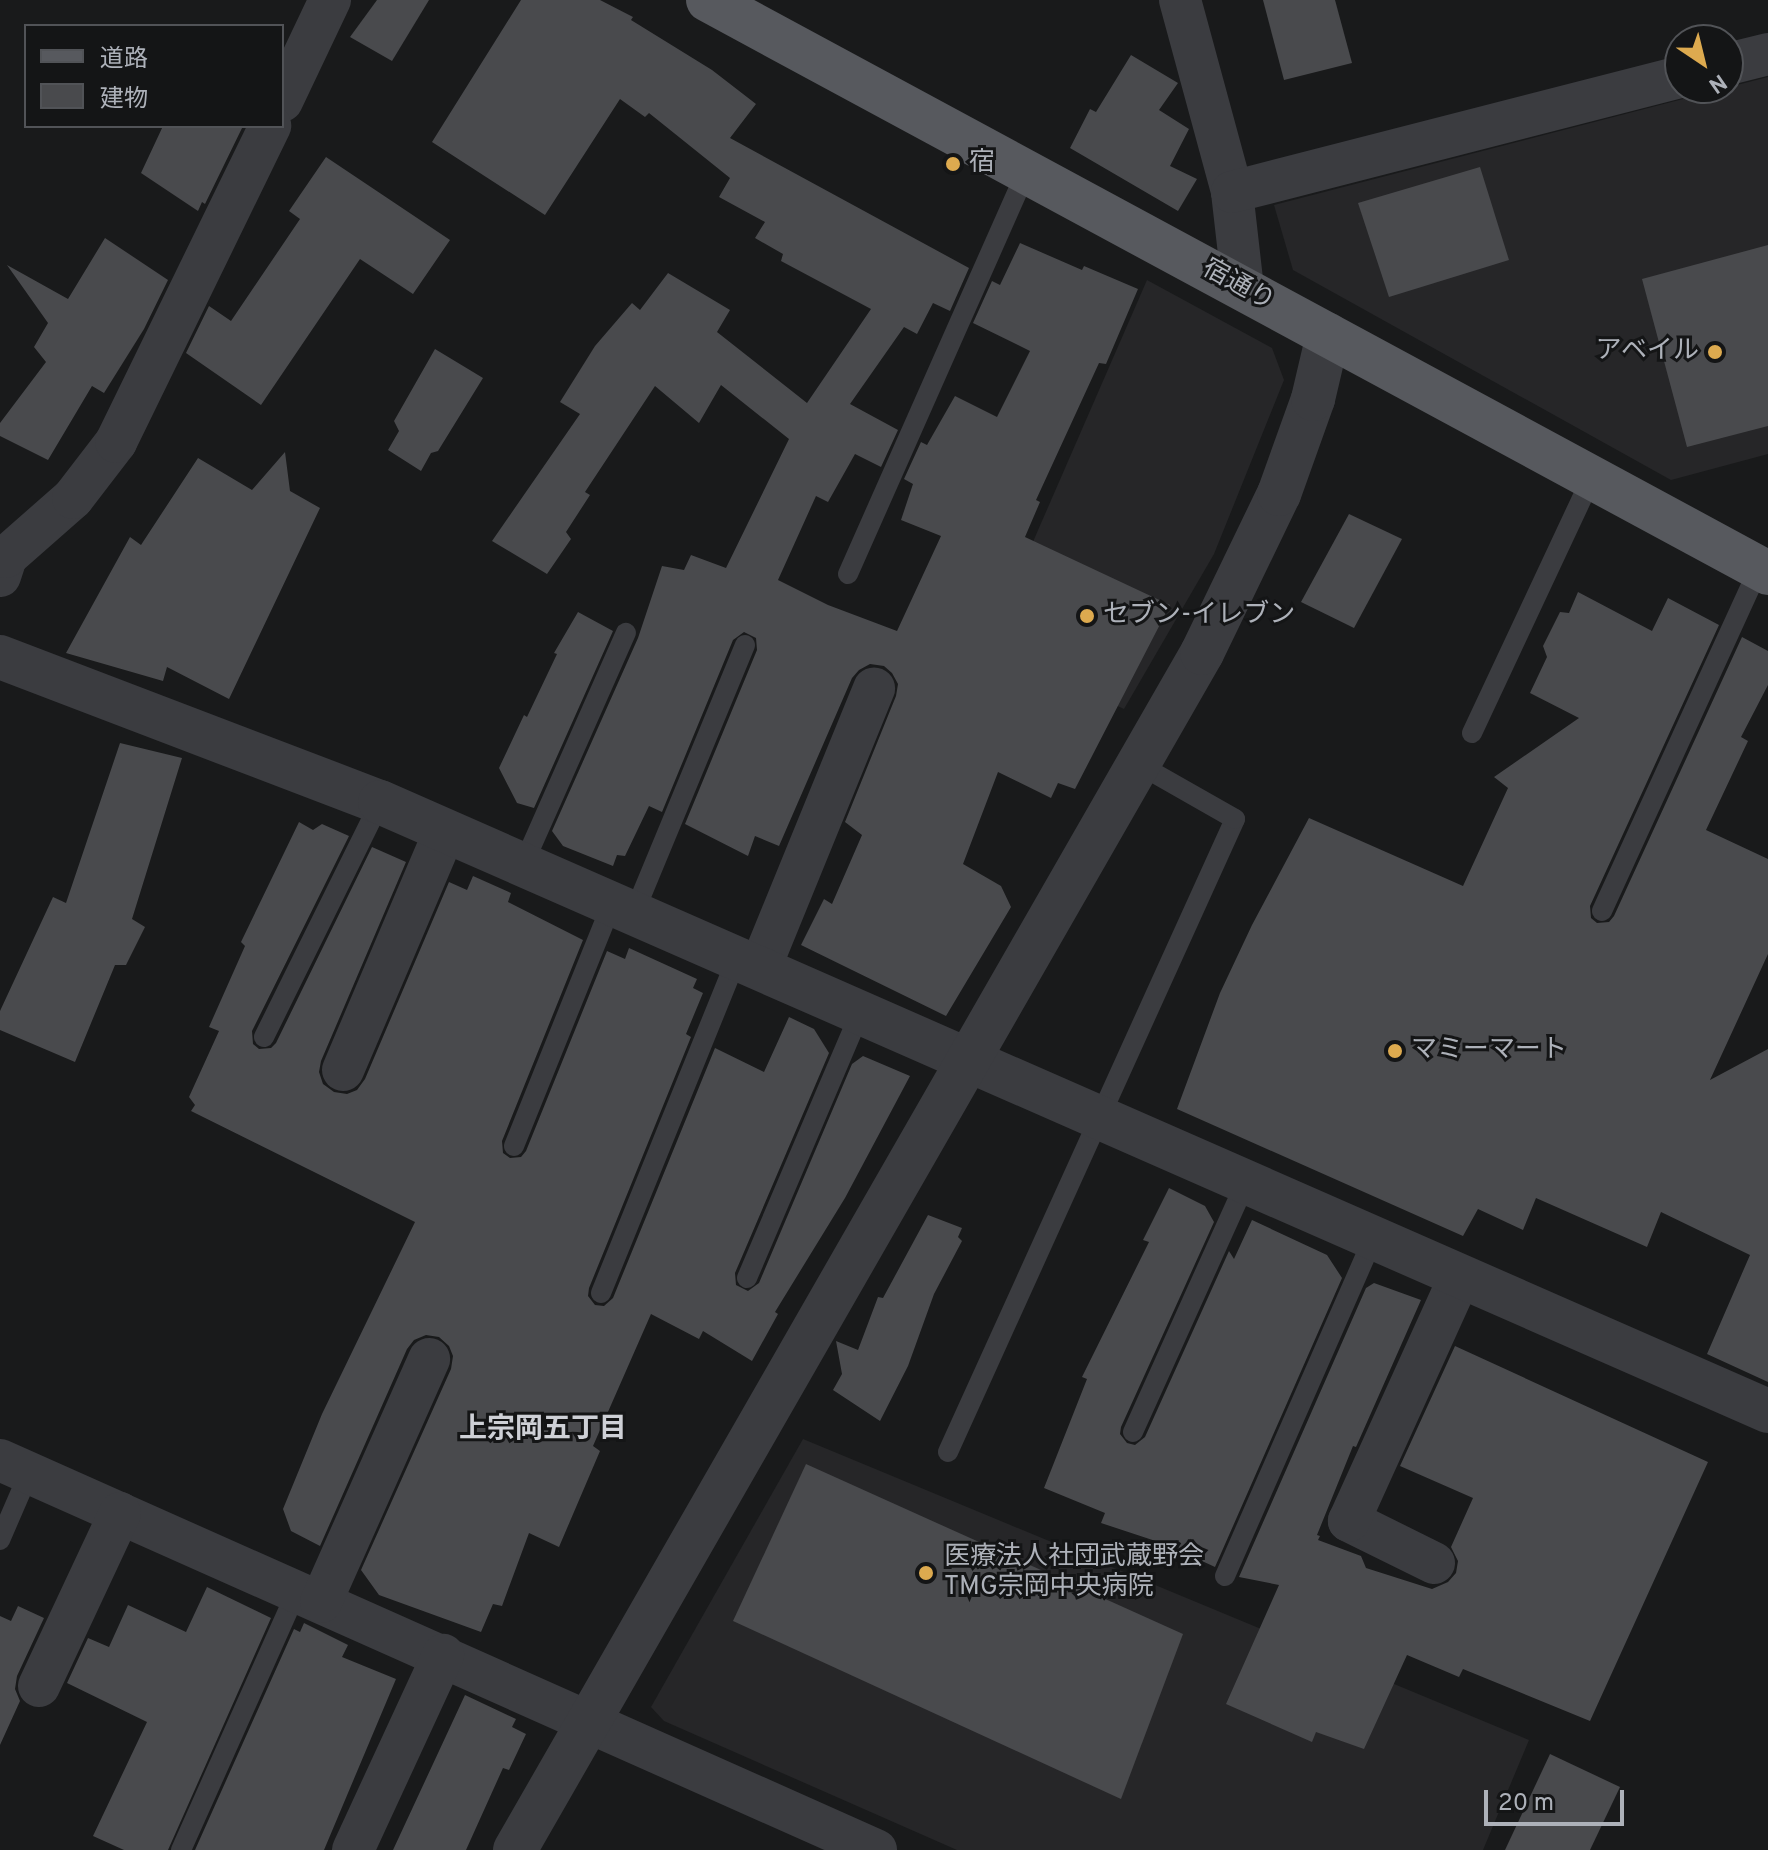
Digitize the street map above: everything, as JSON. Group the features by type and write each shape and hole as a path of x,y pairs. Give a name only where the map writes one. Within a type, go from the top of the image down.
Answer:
{"main road":[{"name":"宿通り","path":"708,0 1763,570"}],"street":[{"path":"284,97 330,0"},
{"path":"1180,0 1232,192 1245,289"},
{"path":"1744,60 1768,54"},
{"path":"1232,192 1664,81"},
{"path":"0,576 6,557 73,498 116,442 269,128"},
{"path":"515,1850 586,1721 1202,653 1279,494 1313,399 1314,328"},
{"path":"0,657 380,802 1768,1411"},
{"path":"748,963 874,688"},
{"path":"343,1070 445,831"},
{"path":"1434,1563 1349,1521 1460,1276"},
{"path":"309,1596 429,1359"},
{"path":"14,1466 876,1850"},
{"path":"39,1686 120,1513"},
{"path":"353,1850 443,1655"}],"lane":[{"path":"848,574 1026,172"},
{"path":"1472,733 1592,477"},
{"path":"1602,911 1763,570"},
{"path":"523,865 626,633"},
{"path":"514,1146 745,645"},
{"path":"948,1452 1235,819 1138,764"},
{"path":"264,1037 380,802"},
{"path":"601,1293 748,963"},
{"path":"747,1278 861,1011"},
{"path":"1133,1432 1246,1182"},
{"path":"1225,1576 1374,1237"},
{"path":"0,1540 14,1466"},
{"path":"181,1850 309,1596"}],"shaded area":[{"path":"1768,77 1768,454 1671,480 1293,270 1274,205 1664,104 1744,104 1744,83"},
{"path":"1147,280 1272,348 1284,380 1214,554 1124,709 988,645"},
{"name":"医療法人社団武蔵野会 TMG宗岡中央病院","path":"803,1439 1529,1740 1483,1850 957,1850 664,1721 651,1707"}],"building":[{"path":"377,0 429,0 392,61 350,37"},
{"path":"521,0 600,0 633,17 631,20 712,70 756,104 730,138 969,268 950,311 933,303 917,334 904,327 850,404 898,430 881,467 855,454 828,502 816,496 778,580 828,605 897,631 941,536 901,520 913,484 904,479 921,442 927,445 955,396 997,417 1030,351 973,323 992,281 1000,285 1020,243 1082,270 1084,266 1138,289 1106,364 1099,363 1036,500 1040,502 1025,537 1170,605 1075,789 1058,783 1051,798 998,772 963,864 1001,886 1011,907 946,1016 801,945 824,899 832,904 862,835 845,822 896,696 898,684 884,666 870,664 852,678 779,846 755,836 748,856 685,824 757,650 756,638 744,632 733,640 662,812 649,806 625,856 617,855 613,866 563,846 552,831 638,638 662,566 684,570 691,555 726,568 789,439 721,385 699,423 655,386 585,492 590,495 566,532 571,539 547,574 492,541 580,414 560,402 595,346 632,303 640,310 668,273 730,310 717,332 807,403 871,309 781,261 783,254 755,238 765,222 719,197 730,178 649,113 645,117 620,99 545,215 432,142"},
{"path":"1263,0 1335,0 1352,63 1284,80"},
{"path":"1131,55 1178,83 1159,110 1189,129 1170,166 1197,179 1178,211 1070,148 1090,109 1096,112"},
{"path":"162,128 242,128 205,204 202,202 198,211 141,173"},
{"path":"326,157 450,240 413,294 360,259 261,405 186,353 209,306 231,321 300,219 289,211"},
{"path":"1480,167 1509,260 1389,297 1358,203"},
{"path":"105,238 168,280 144,329 104,393 92,386 48,460 0,436 0,423 46,362 34,347 48,323 7,265 68,299"},
{"name":"アベイル","path":"1768,245 1768,426 1687,447 1642,279"},
{"path":"435,349 483,378 438,451 431,453 421,471 388,450 399,431 394,421"},
{"path":"285,452 290,491 320,508 229,699 167,667 163,681 66,653 130,537 141,545 198,458 252,490"},
{"path":"1349,514 1402,539 1354,628 1301,602"},
{"path":"1578,592 1652,631 1668,598 1719,625 1590,906 1591,918 1597,923 1609,922 1614,916 1742,637 1768,651 1768,685 1741,737 1748,741 1706,830 1768,859 1768,954 1710,1080 1768,1049 1768,1382 1707,1354 1750,1255 1661,1212 1647,1247 1536,1198 1523,1230 1478,1209 1463,1236 1177,1109 1220,993 1309,818 1463,886 1508,788 1494,777 1579,718 1530,693 1547,657 1543,646 1560,612 1569,613"},
{"path":"578,612 613,631 534,808 517,803 499,768 524,715 527,717 557,654 554,653"},
{"path":"120,743 182,758 132,919 145,927 126,965 115,965 75,1062 0,1030 0,1011 53,897 66,903"},
{"path":"299,822 313,830 322,824 349,836 252,1031 253,1044 259,1049 271,1048 276,1043 372,847 406,862 321,1061 319,1072 323,1084 334,1092 347,1094 357,1090 365,1079 449,882 467,890 473,876 511,893 508,902 583,940 502,1141 503,1153 510,1158 521,1157 526,1151 607,951 625,959 629,948 697,979 693,988 703,993 686,1034 691,1037 589,1288 588,1296 595,1305 604,1306 613,1298 715,1048 764,1072 789,1017 814,1029 829,1053 735,1273 736,1285 748,1291 759,1283 852,1064 863,1056 910,1076 845,1198 775,1312 778,1314 752,1361 703,1331 699,1339 651,1314 593,1446 600,1451 559,1547 529,1533 502,1606 493,1604 481,1632 379,1595 361,1570 451,1369 453,1356 449,1346 439,1337 426,1335 414,1340 407,1349 320,1546 291,1531 283,1509 322,1414 415,1222 191,1111 195,1105 189,1097 219,1031 209,1027 245,946 241,942"},
{"path":"1169,1188 1205,1206 1214,1222 1121,1427 1120,1434 1127,1443 1135,1445 1145,1437 1229,1251 1234,1259 1252,1220 1327,1255 1342,1278 1215,1567 1202,1561 1204,1557 1101,1523 1105,1513 1044,1488 1087,1379 1082,1377 1149,1242 1143,1240"},
{"path":"928,1215 962,1228 958,1237 962,1241 934,1294 908,1366 880,1421 833,1390 842,1374 836,1341 858,1350 878,1297 883,1298"},
{"path":"1374,1283 1421,1300 1356,1447 1353,1446 1317,1535 1320,1536 1318,1540 1361,1556 1366,1568 1432,1589 1448,1582 1456,1573 1458,1561 1451,1547 1473,1498 1400,1466 1455,1346 1708,1462 1590,1721 1463,1669 1459,1677 1407,1655 1364,1749 1316,1732 1312,1742 1226,1704 1279,1585 1239,1577 1366,1288"},
{"path":"806,1464 1183,1634 1121,1799 733,1621"},
{"path":"207,1587 271,1618 168,1850 124,1850 93,1836 147,1722 67,1683 88,1638 109,1647 128,1605 186,1632"},
{"path":"18,1606 44,1618 17,1676 15,1689 20,1701 0,1745 0,1616 11,1621"},
{"path":"304,1623 348,1645 342,1657 396,1679 324,1850 195,1850 294,1629 300,1632"},
{"path":"465,1695 516,1719 512,1727 526,1734 509,1770 503,1768 466,1850 393,1850"},
{"path":"1550,1754 1620,1787 1590,1850 1505,1850"}],"place":[{"name":"宿","path":"953,164"},
{"name":"アベイル","path":"1715,352"},
{"name":"セブン-イレブン","path":"1087,616"},
{"name":"マミーマート","path":"1395,1051"},
{"name":"医療法人社団武蔵野会 TMG宗岡中央病院","path":"926,1573"}],"district":[{"name":"上宗岡五丁目","path":"543,1430"}]}
